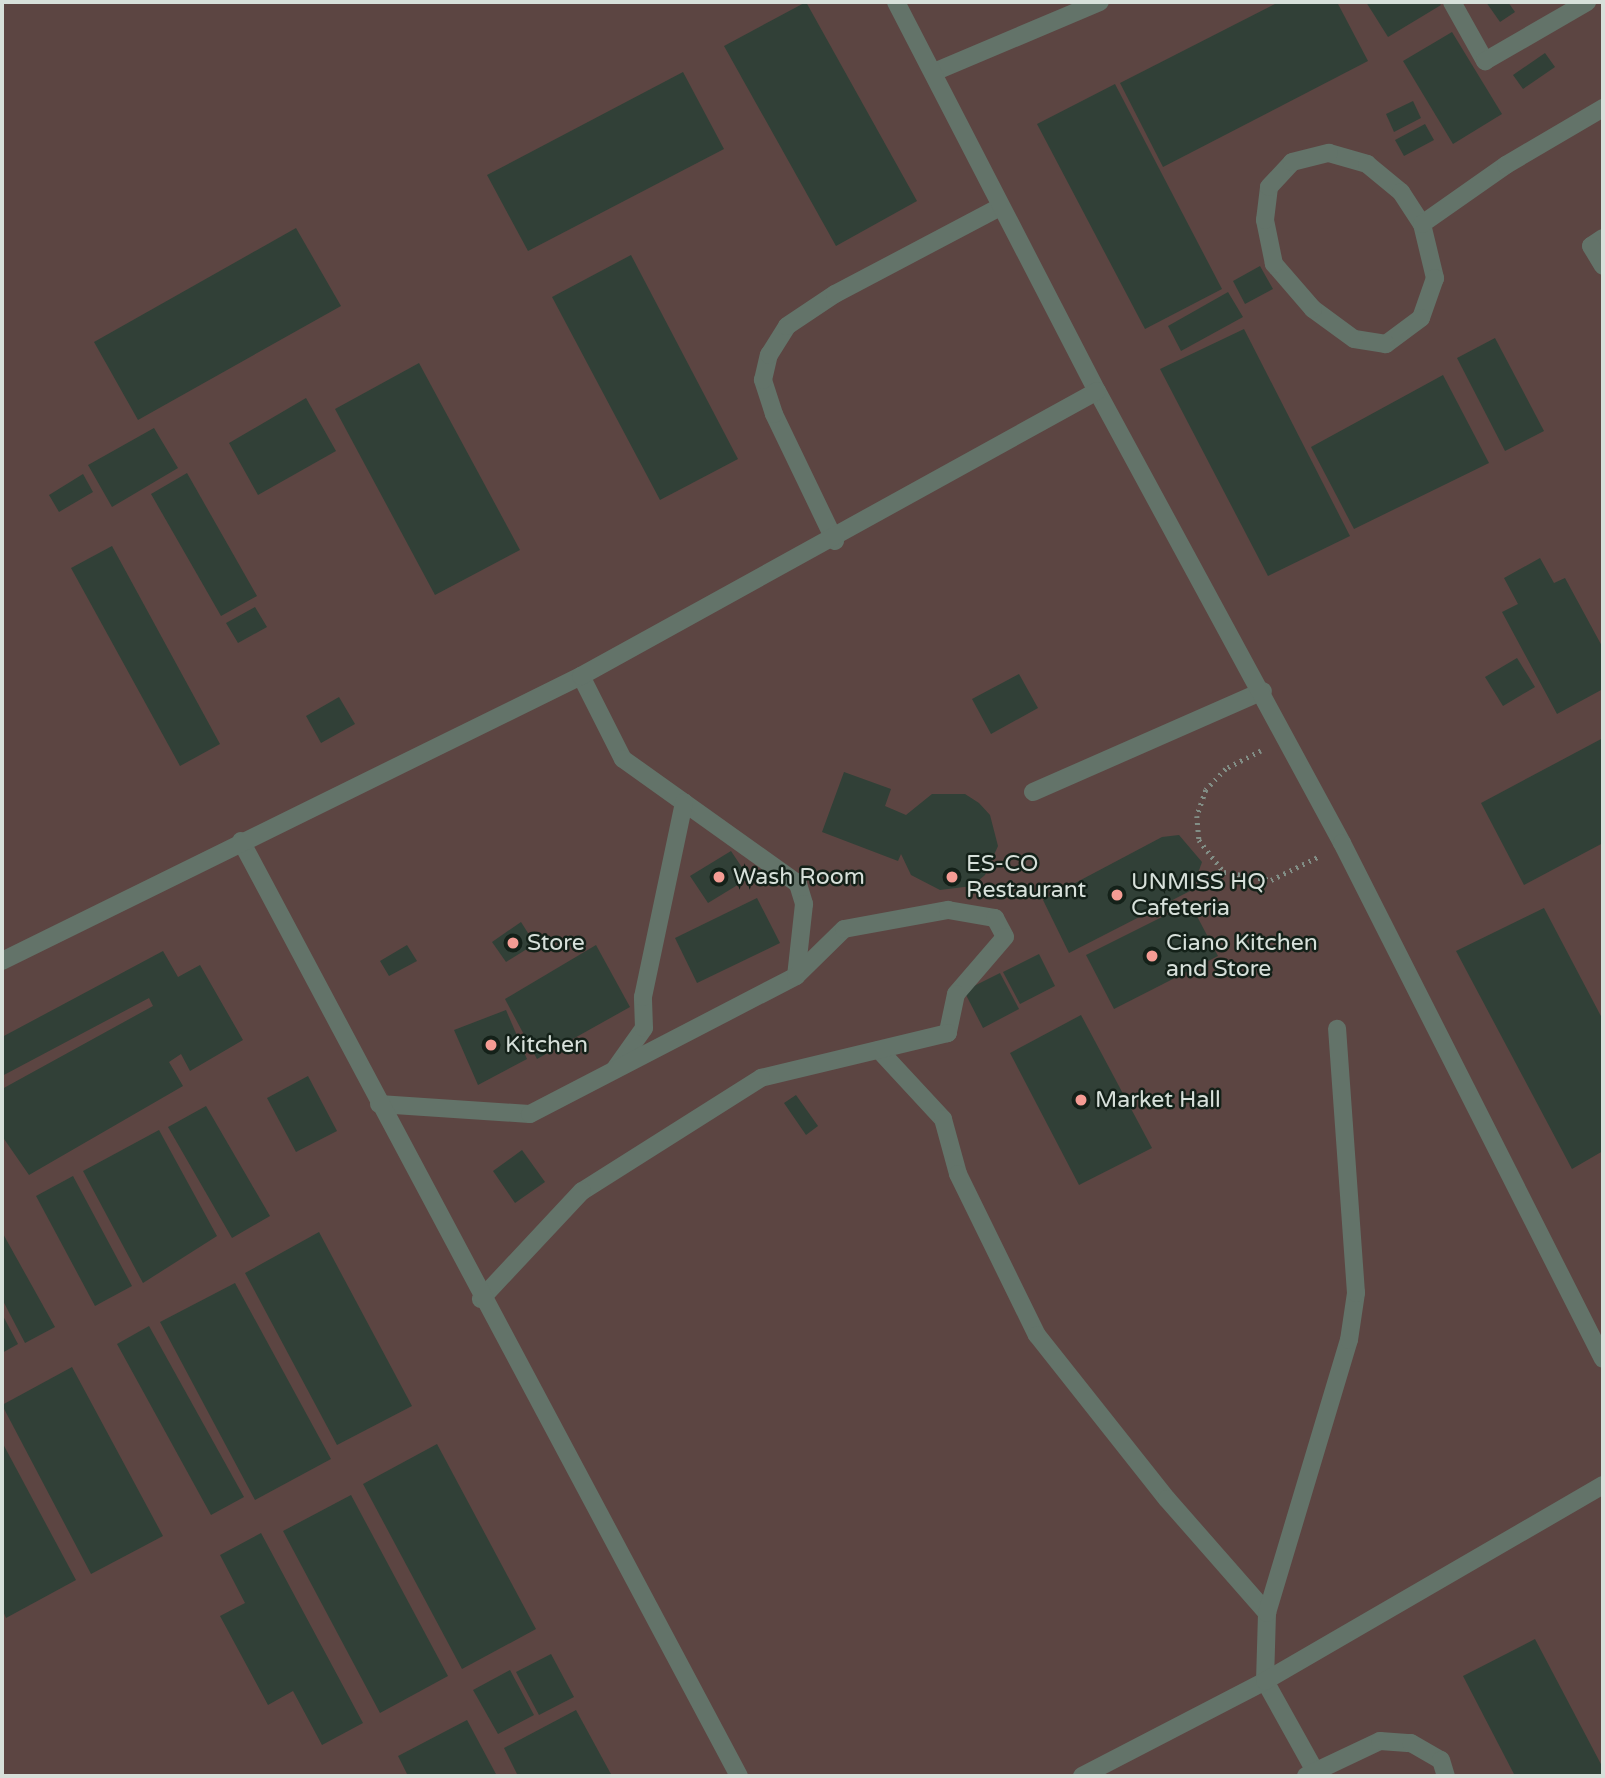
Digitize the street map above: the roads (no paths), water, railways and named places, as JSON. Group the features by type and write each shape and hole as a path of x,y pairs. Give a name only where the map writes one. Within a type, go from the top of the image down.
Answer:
{"street":[{"path":"895,2 934,72 1000,207 1097,391 1263,691 1603,1359"},
{"path":"934,72 1100,2"},
{"path":"1452,2 1485,61 1587,2"},
{"path":"1422,224 1506,165 1603,108"},
{"path":"1329,153 1367,164 1401,192 1422,224 1435,278 1420,318 1386,344 1354,338 1313,309 1274,264 1265,220 1269,187 1292,162 1329,153"},
{"path":"835,541 774,414 763,380 769,355 787,326 835,294 1000,207"},
{"path":"1603,238 1591,246 1603,265"},
{"path":"2,961 241,841 581,676 835,541 1097,391"},
{"path":"581,676 623,759 798,884 804,904 796,976"},
{"path":"1033,792 1263,691"},
{"path":"614,1071 644,1028 643,997 684,802"},
{"path":"241,841 481,1299 739,1776"},
{"path":"379,1104 530,1114 796,976 844,929 948,910 995,918 1005,937 956,994 948,1033 761,1079 582,1191 481,1299"},
{"path":"1337,1029 1356,1293 1349,1340 1267,1614 1265,1681 1310,1774 1380,1741 1411,1743 1441,1760 1446,1776"},
{"path":"879,1050 943,1119 958,1174 1037,1335 1167,1499 1267,1614"},
{"path":"1082,1776 1265,1681 1603,1485"}],"place":[{"name":"Wash Room","path":"719,877"},
{"name":"ES-CO Restaurant","path":"952,877"},
{"name":"UNMISS HQ Cafeteria","path":"1117,895"},
{"name":"Store","path":"513,943"},
{"name":"Ciano Kitchen and Store","path":"1152,956"},
{"name":"Kitchen","path":"491,1045"},
{"name":"Market Hall","path":"1081,1100"}]}
